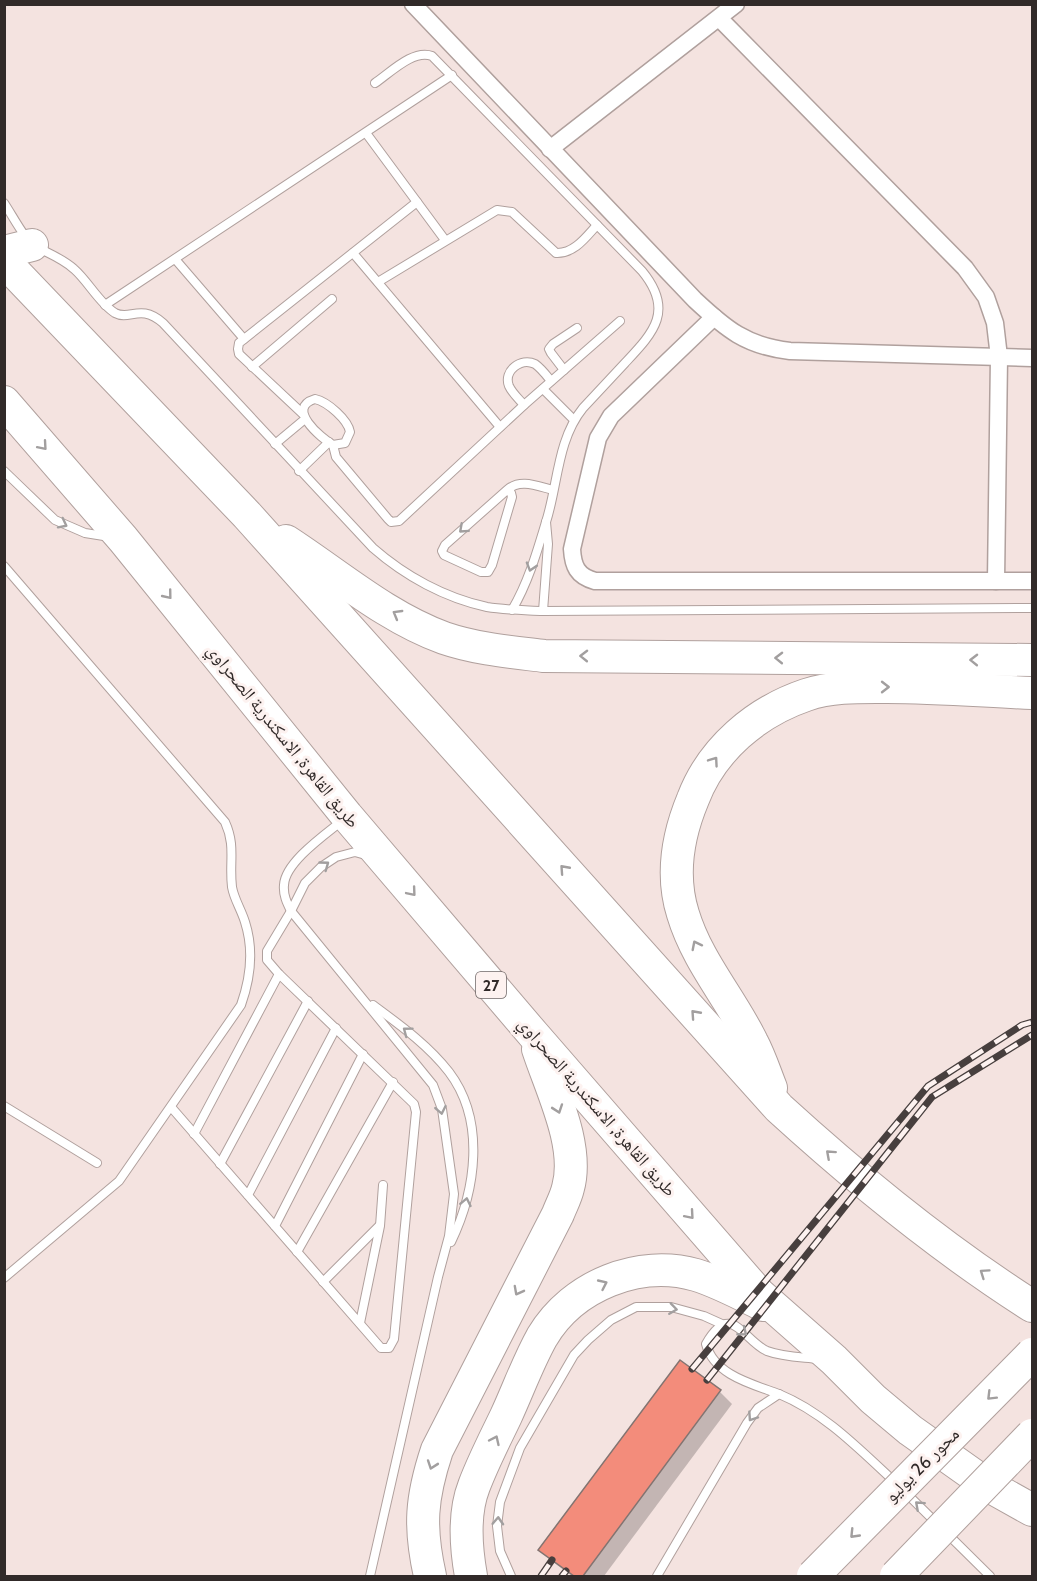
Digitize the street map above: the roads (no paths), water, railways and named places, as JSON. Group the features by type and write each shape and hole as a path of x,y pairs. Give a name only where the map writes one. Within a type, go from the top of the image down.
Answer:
{"highway":[{"path":"4,261 247,515 779,1108 905,1217 1032,1306"},
{"name":"طريق القاهرة, الاسكندرية الصحراوي","path":"4,402 123,538 347,816 759,1293 834,1360 873,1399 910,1430 989,1486 1032,1510"},
{"path":"247,515 402,618 444,638 488,649 544,656 1032,660"},
{"path":"779,1108 752,1041 692,939 682,914 677,874 678,849 684,822 699,783 720,753 743,730 771,710 807,694 849,687 908,687 1032,693"},
{"path":"430,1576 422,1535 422,1513 427,1480 437,1450 553,1224 568,1188 571,1166 564,1127 533,1034"},
{"path":"471,1576 466,1542 473,1488 542,1338 573,1302 615,1278 646,1271 663,1270 710,1280 780,1313"},
{"name":"محور 26 يوليو","path":"813,1576 1032,1354"},
{"path":"896,1576 1032,1435"}],"street":[{"path":"413,4 695,300 742,338 757,345 790,351 1032,358"},
{"path":"550,149 736,4"},
{"path":"718,18 965,268 986,297 995,323 999,357 996,581"},
{"path":"714,317 618,409 602,429 572,549 577,572 595,581 1032,581"}],"lane":[{"path":"375,82 420,54 432,56 649,279 657,297 658,318 650,337 574,420 565,442 546,522 523,591 512,610"},
{"path":"105,305 452,75"},
{"path":"366,133 445,240"},
{"path":"417,202 238,346 238,352 252,368 331,444 336,457 387,519 395,522 403,518 524,405 620,321"},
{"path":"4,203 18,248 41,248 73,268 105,305 117,314 124,316 145,313 157,319 299,471 392,564 412,577 466,601 488,607 543,611 1032,608"},
{"path":"378,282 492,212 502,210 512,212 556,253 574,248 597,225"},
{"path":"353,253 500,427"},
{"path":"175,259 244,339"},
{"path":"252,368 332,299"},
{"path":"564,370 549,349 577,328"},
{"path":"524,405 509,386 508,379 511,370 518,364 527,362 536,364 551,381"},
{"path":"543,388 574,420"},
{"path":"275,444 304,416 306,404 315,399 325,404 346,422 350,432 349,438 339,445 331,444 299,471"},
{"path":"4,471 55,520 85,533 123,538"},
{"path":"507,490 512,497 488,572 481,572 444,555 442,550 445,545 507,490 518,483 553,490"},
{"path":"543,611 548,544 546,522"},
{"path":"4,566 225,822 232,843 231,870 234,898 241,911 251,955 249,980 241,1005 119,1181 4,1278"},
{"path":"347,816 294,863 284,883 285,897 291,911 426,1075 438,1095 454,1194 445,1256 370,1576"},
{"path":"171,1107 381,1348 389,1348 394,1339 416,1112 414,1104 267,960 267,951 291,911 304,883 321,867 336,857 355,852 387,861"},
{"path":"194,1134 279,974"},
{"path":"360,995 416,1037 449,1072 467,1106 474,1139 471,1176 462,1220 445,1256"},
{"path":"220,1164 308,1001"},
{"path":"248,1195 336,1028"},
{"path":"275,1226 363,1054"},
{"path":"297,1252 393,1082"},
{"path":"4,1106 97,1163"},
{"path":"360,1323 380,1226 384,1185"},
{"path":"323,1282 380,1226"},
{"path":"511,1576 500,1551 497,1526 500,1502 520,1448 574,1355 611,1320 636,1307 671,1307 742,1329 766,1350 789,1356 834,1360"},
{"path":"724,1325 713,1332 706,1344 709,1357 732,1376 779,1394 811,1410 849,1440 927,1512 990,1576"},
{"path":"657,1576 747,1423 758,1408 779,1394"}],"railway":[{"path":"692,1369 928,1086 1022,1025 1032,1022"},
{"path":"707,1380 932,1097 1032,1035"},
{"path":"541,1576 552,1560"},
{"path":"562,1576 566,1571"}]}
